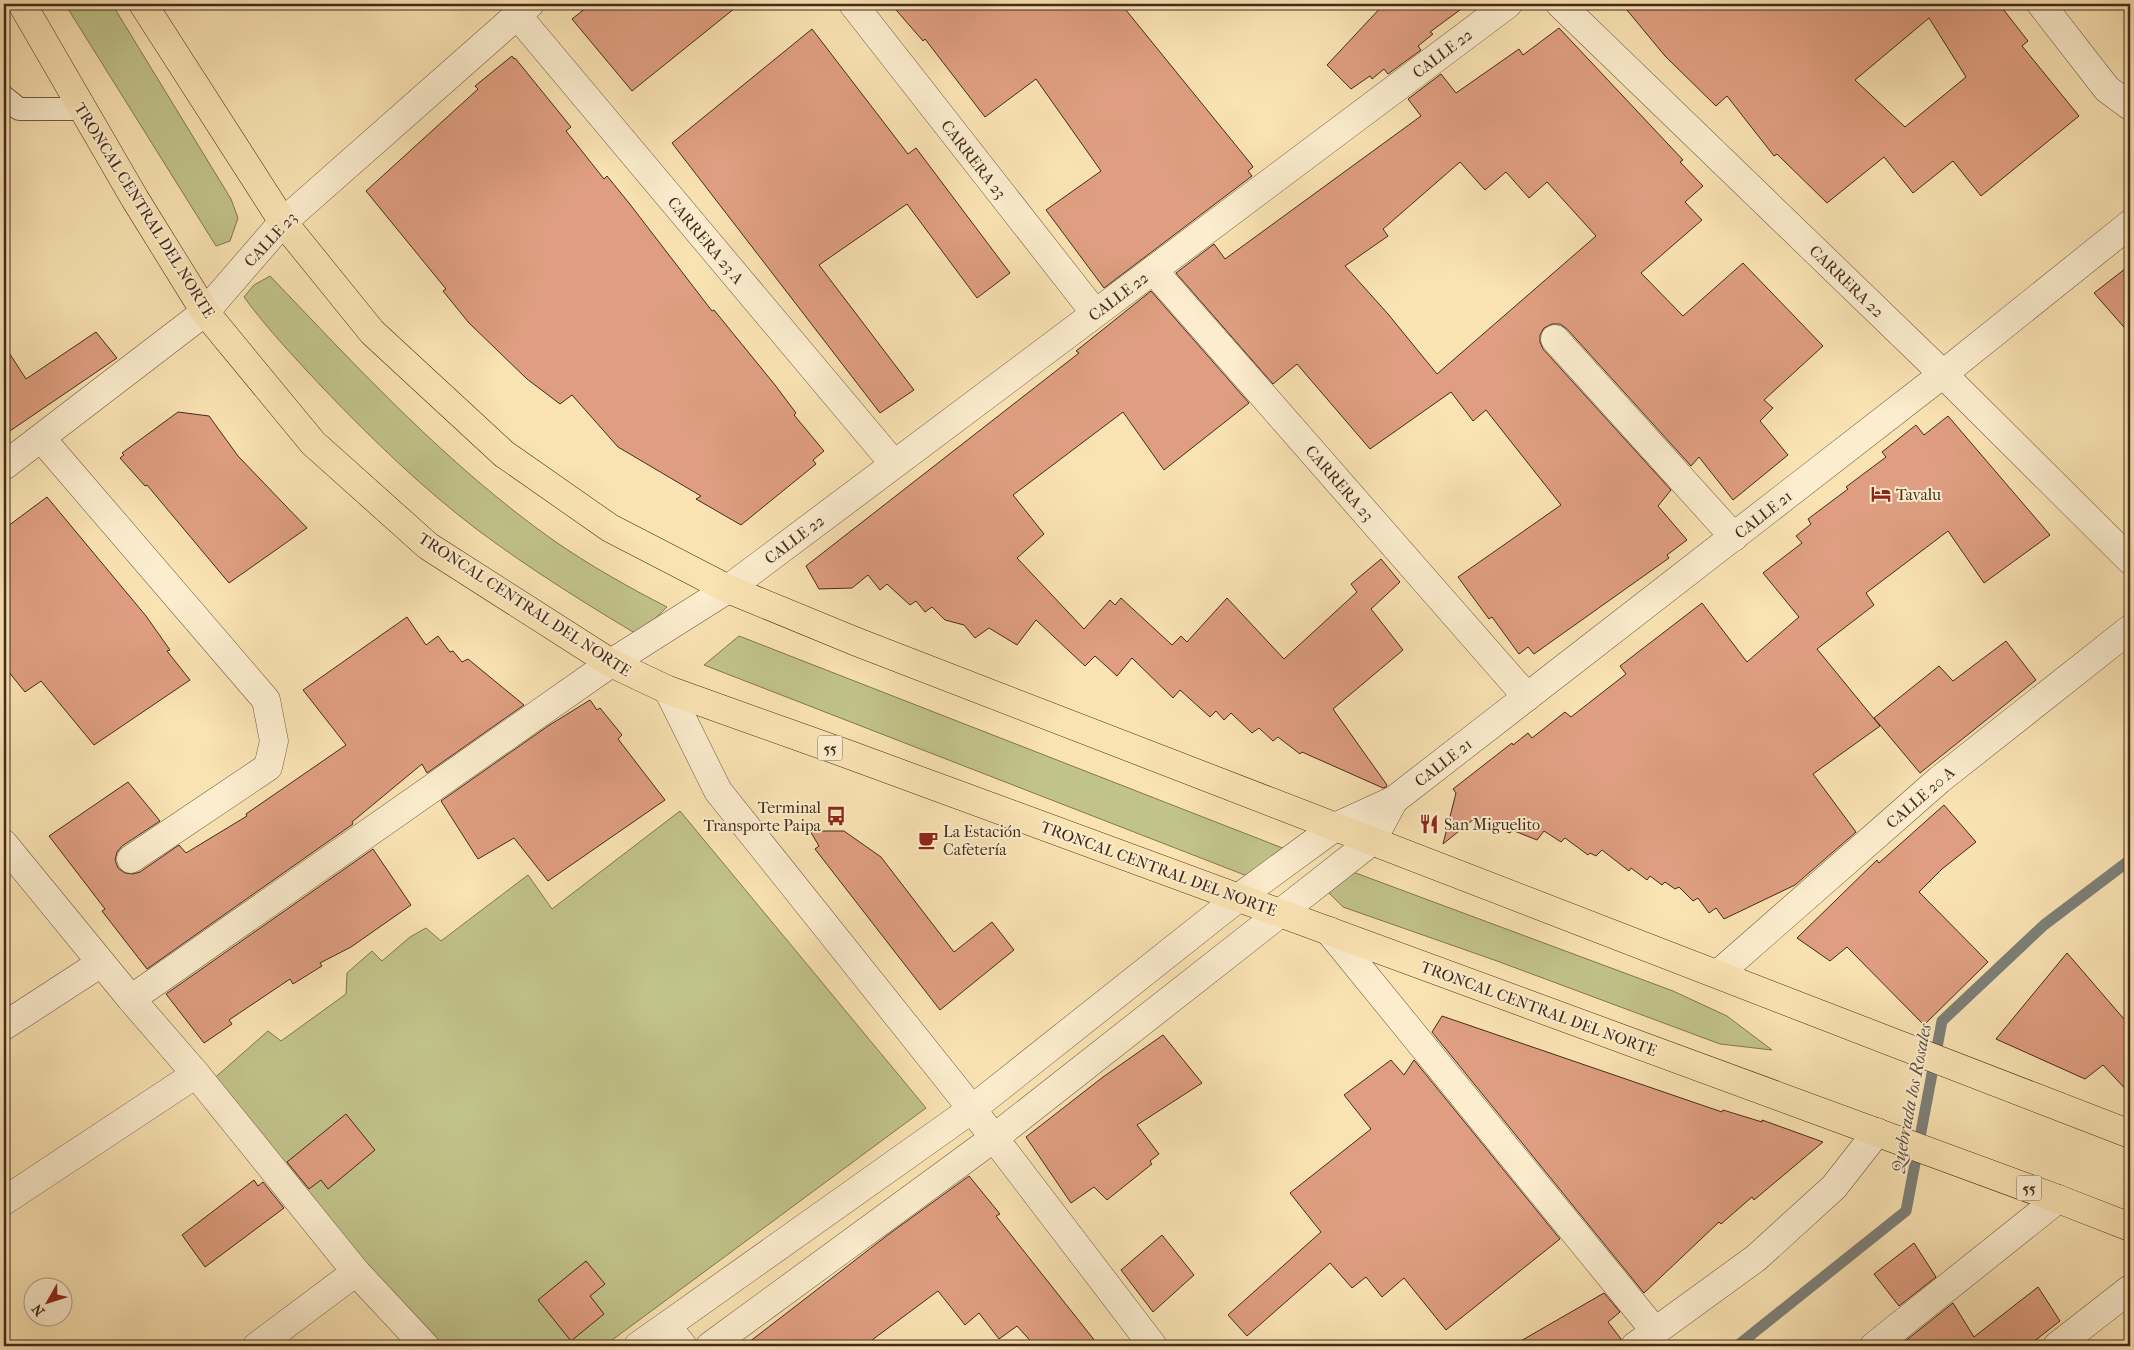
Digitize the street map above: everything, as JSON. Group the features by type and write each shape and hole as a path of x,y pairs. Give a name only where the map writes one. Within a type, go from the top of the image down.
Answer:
{"highway":[{"name":"TRONCAL CENTRAL DEL NORTE","path":"22,4 82,109 205,312 313,443 428,546 611,663 668,690 1928,1151 2130,1227"},
{"path":"143,4 283,222 372,332 504,454 610,528 728,588 866,646 2130,1134"}],"street":[{"name":"CALLE 22","path":"130,999 611,663 728,588 1508,4"},
{"name":"CARRERA 22","path":"1560,4 1943,374 2130,560"},
{"path":"2041,4 2107,89 2130,106"},
{"name":"CARRERA 23","path":"864,8 1096,314"},
{"name":"CALLE 23","path":"4,466 205,312 283,222 524,9"},
{"name":"CARRERA 23 A","path":"524,9 894,464"},
{"name":"CALLE 21","path":"1394,800 1943,374 2130,224"},
{"name":"CARRERA 23","path":"1153,270 1527,697"},
{"path":"1555,339 1734,537"},
{"path":"41,438 266,700 268,708 274,741 268,767 131,859"},
{"name":"CALLE 20 A","path":"1718,974 1939,780 2130,629"},
{"path":"668,690 718,792 972,1108 1153,1346"},
{"path":"638,1346 675,1336 972,1108 1238,898 1335,827 1394,800"},
{"path":"710,1346 994,1138 1372,841 1394,800"},
{"path":"4,844 130,999 196,1074 356,1272 425,1346"},
{"path":"1329,931 1645,1339 1763,1251 1887,1136"},
{"path":"4,1026 101,963"},
{"path":"4,1201 196,1074"},
{"path":"1874,1346 2058,1199"},
{"path":"257,1346 356,1272"},
{"path":"2057,1346 2130,1289"}],"lane":[{"path":"4,98 18,109 82,109"}],"green space":[{"path":"65,4 112,4 231,199 238,218 230,241 216,246"},
{"path":"270,276 405,415 440,448 514,511 567,549 638,592 667,607 638,635 518,559 458,515 398,463 341,407 282,344 253,309 244,297 254,285"},
{"path":"739,636 1303,856 1273,886 704,665"},
{"path":"680,811 926,1108 604,1346 436,1346 210,1082 268,1031 281,1041 346,994 347,973 372,951 382,961 410,937 426,928 441,941 528,875 552,909"},
{"path":"1353,872 1673,991 1727,1016 1772,1050 1720,1044 1497,961 1343,907 1327,891"}],"building":[{"path":"591,4 740,4 632,91 572,19"},
{"path":"891,4 1121,4 1251,164 1253,167 1248,171 1252,176 1104,288 1046,210 1101,171 1036,79 985,117 925,39 923,41"},
{"path":"1384,4 1468,4 1430,32 1433,34 1418,46 1421,50 1388,74 1384,69 1372,79 1370,76 1351,89 1327,65"},
{"path":"1622,4 1999,4 2028,41 2022,46 2079,116 1981,196 1953,161 1913,193 1884,157 1827,203 1777,154 1774,156 1727,96 1716,106 1665,56","holes":["1929,18 1966,77 1905,127 1855,80"]},
{"path":"1559,28 1683,160 1680,162 1703,186 1685,202 1702,220 1641,273 1683,316 1743,263 1823,346 1764,400 1773,408 1760,421 1788,455 1733,500 1699,457 1691,466 1567,329 1560,324 1552,324 1544,328 1540,335 1543,349 1671,490 1658,506 1687,540 1667,555 1669,558 1534,654 1528,647 1519,654 1492,617 1489,619 1458,577 1561,505 1486,410 1473,421 1451,392 1370,449 1297,364 1273,384 1176,273 1214,244 1225,259 1421,116 1408,99 1441,74 1456,93 1519,49 1523,55","holes":["1460,162 1485,190 1506,172 1529,198 1547,182 1596,236 1437,374 1388,314 1345,266 1388,236 1383,229"]},
{"path":"812,29 908,154 916,148 1010,273 977,298 907,204 819,265 914,390 880,413 672,143"},
{"path":"512,56 571,127 566,131 604,179 607,176 629,203 712,311 714,310 775,385 796,413 794,415 824,451 813,460 816,464 741,525 696,499 701,496 618,447 572,395 560,404 527,379 469,323 443,291 446,289 366,191 478,89 475,86"},
{"path":"2130,265 2130,334 2094,293"},
{"path":"1151,291 1249,403 1164,470 1123,412 1013,495 1044,534 1017,558 1084,629 1110,600 1115,605 1121,598 1172,645 1181,636 1187,642 1227,598 1284,659 1357,592 1351,584 1381,559 1400,582 1371,609 1403,650 1333,709 1387,785 1386,787 1383,788 1302,752 1300,754 1278,737 1273,741 1259,728 1252,733 1231,713 1224,720 1216,711 1210,717 1180,690 1173,698 1132,658 1117,676 1095,656 1085,666 1036,620 1017,645 989,628 975,638 964,625 945,620 932,607 925,612 916,601 910,605 887,584 880,590 868,575 852,588 819,589 806,566 1079,353 1076,351"},
{"path":"96,332 117,358 4,435 4,345 26,379"},
{"path":"178,412 209,416 238,456 307,528 229,583 147,485 145,486 120,458 124,455 122,453"},
{"path":"1948,416 2050,535 1984,583 1948,531 1866,593 1874,605 1817,649 1880,726 1813,774 1856,832 1795,885 1724,919 1716,908 1709,913 1698,898 1693,901 1679,887 1675,889 1665,882 1662,885 1650,876 1647,880 1631,868 1629,871 1602,850 1596,856 1590,853 1588,855 1565,838 1561,842 1544,831 1537,840 1512,830 1510,833 1474,819 1443,844 1456,793 1453,789 1512,743 1513,745 1528,733 1532,738 1565,712 1571,717 1626,674 1620,666 1702,603 1747,662 1799,617 1763,573 1802,543 1796,536 1811,524 1808,519 1886,457 1882,452 1916,425 1924,435"},
{"path":"47,497 146,616 170,650 167,651 190,680 94,745 41,681 25,692 4,666 4,529"},
{"path":"407,617 426,645 438,636 450,652 453,651 462,662 468,659 524,705 427,773 422,764 352,822 353,824 147,969 102,911 105,909 49,836 128,782 160,821 122,846 117,852 115,860 118,868 125,873 133,874 140,872 179,845 186,853 247,816 246,814 346,745 303,690"},
{"path":"2006,641 2036,680 1920,773 1874,718 1939,666 1953,681"},
{"path":"590,700 597,710 600,708 622,735 618,739 665,800 548,881 514,838 478,859 441,801 548,726"},
{"path":"1944,805 1976,842 1942,869 1919,892 1988,962 1924,1025 1847,947 1830,961 1797,938 1877,860 1879,863"},
{"path":"810,831 844,831 881,857 954,952 992,922 1014,950 940,1010 815,849 819,846"},
{"path":"373,849 411,905 351,947 320,963 322,966 293,984 290,979 229,1020 232,1024 204,1043 166,994"},
{"path":"2067,953 2130,1026 2130,1094 2103,1065 2085,1079 1996,1039"},
{"path":"1442,1016 1722,1112 1723,1110 1762,1122 1762,1120 1823,1142 1754,1200 1752,1197 1721,1224 1719,1222 1644,1293 1432,1032"},
{"path":"1163,1035 1202,1083 1137,1125 1159,1154 1150,1161 1152,1164 1107,1200 1094,1187 1071,1203 1026,1137 1103,1077"},
{"path":"1391,1060 1404,1075 1414,1060 1560,1239 1446,1330 1404,1278 1382,1297 1366,1277 1352,1288 1330,1263 1247,1336 1228,1315 1321,1232 1290,1193 1371,1129 1344,1095"},
{"path":"346,1114 375,1150 328,1189 321,1180 309,1189 287,1162"},
{"path":"969,1176 1000,1214 996,1216 1099,1346 1035,1346 1017,1326 999,1339 979,1313 965,1325 938,1291 864,1346 744,1346 889,1234"},
{"path":"254,1180 258,1186 263,1182 284,1208 205,1267 182,1235"},
{"path":"1162,1235 1194,1275 1153,1312 1121,1270"},
{"path":"1914,1243 1936,1277 1899,1306 1874,1274"},
{"path":"586,1261 605,1284 590,1296 604,1314 571,1341 538,1300"},
{"path":"2038,1287 2060,1321 2028,1346 1899,1346 1953,1303 1974,1337"},
{"path":"1604,1293 1620,1312 1608,1322 1621,1339 1620,1346 1512,1346"}],"waterway":[{"name":"Quebrada los Rosales","path":"1737,1346 1906,1211 1942,1021 2044,925 2130,860"}],"place":[{"name":"Tavalu","path":"1881,494"},
{"name":"Terminal Transporte Paipa","path":"836,816"},
{"name":"San Miguelito","path":"1429,824"},
{"name":"La Estación Cafetería","path":"928,840"}]}
